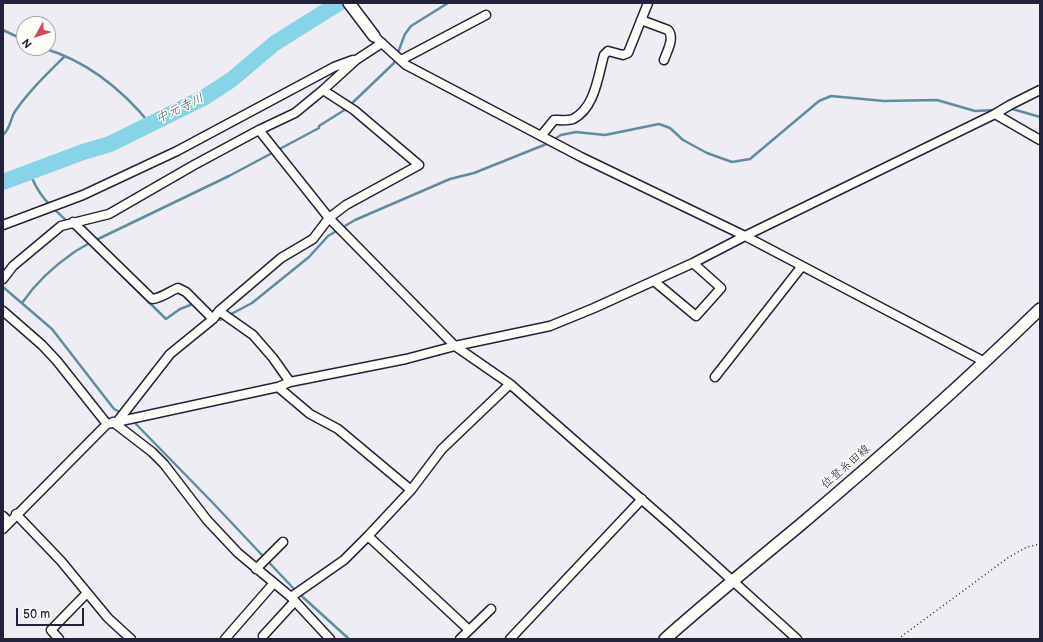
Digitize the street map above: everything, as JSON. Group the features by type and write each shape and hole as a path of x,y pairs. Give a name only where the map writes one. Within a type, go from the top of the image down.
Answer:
{"main road":[{"path":"349,3 378,40"},
{"name":"位登糸田線","path":"665,639 732,580 799,526 985,362 1040,309"}],"street":[{"path":"541,136 554,120 571,120 581,113 590,101 604,55 608,51 623,55 628,53 648,3"},
{"path":"401,60 486,16"},
{"path":"641,20 668,30 671,33 671,38 664,60"},
{"path":"3,279 19,261 61,226 109,214 259,130 295,113 324,90 378,40 406,65 541,136 745,236 985,362"},
{"path":"3,225 83,195 177,151 334,67 356,60"},
{"path":"3,529 6,519 16,514 113,423 170,354 213,319 219,311 281,258 313,239 329,218 346,206 419,166 354,110 324,90"},
{"path":"113,423 278,387 290,382 406,359 455,346 550,326 693,263 745,236 995,114 1040,90"},
{"path":"995,114 1040,140"},
{"path":"259,130 329,218 455,346 510,384 642,499 797,639"},
{"path":"73,222 152,299 159,298 169,291 178,288 186,292 213,319"},
{"path":"654,281 696,316 721,288 693,263"},
{"path":"715,378 802,266"},
{"path":"3,311 42,345 113,423 160,460 207,520 238,553 273,584 293,599 330,639"},
{"path":"219,311 252,335 273,358 290,382"},
{"path":"263,636 293,599 344,560 368,536 410,490 442,449 510,384"},
{"path":"278,387 310,414 338,429 410,490"},
{"path":"510,639 642,499"},
{"path":"16,514 61,561 108,618 131,639"},
{"path":"368,536 469,630"},
{"path":"256,569 283,542"},
{"path":"225,639 273,584"},
{"path":"59,639 51,630 87,593"},
{"path":"460,639 491,609"}],"path":[{"path":"898,639 1009,557 1028,547 1040,544"}],"waterway":[{"name":"中元寺川","path":"3,182 83,152 110,144 205,97 231,80 275,43 339,3"},
{"path":"94,241 229,176 319,128 319,126 346,109 394,63 405,34 411,26 448,3"},
{"path":"3,30 16,36"},
{"path":"56,53 74,60 103,78 116,88 151,125"},
{"path":"3,135 9,128 14,113 25,98 64,57"},
{"path":"553,140 561,135 576,132 605,135 659,124 670,128 683,140 707,153 732,162 750,159 819,101 831,96 884,101 937,100 975,111 996,110"},
{"path":"1009,108 1040,117"},
{"path":"216,318 220,320 252,303 309,257 328,236 355,220 450,179 474,173 549,143"},
{"path":"30,173 41,195 68,222"},
{"path":"84,238 166,319 180,309 193,304"},
{"path":"22,303 39,282 52,270 66,258 89,243"},
{"path":"3,287 52,329 114,409 122,413"},
{"path":"133,421 295,590 349,639"}]}
